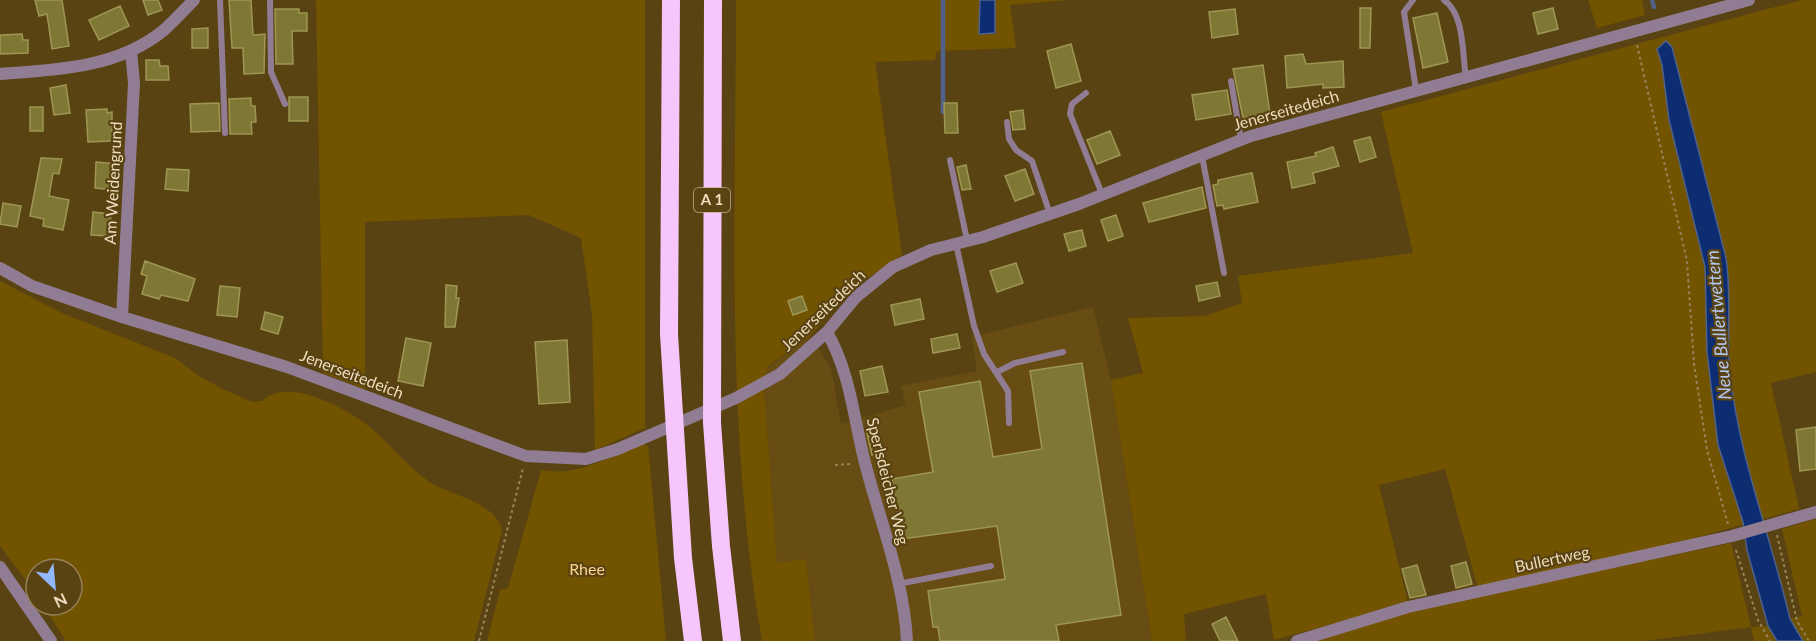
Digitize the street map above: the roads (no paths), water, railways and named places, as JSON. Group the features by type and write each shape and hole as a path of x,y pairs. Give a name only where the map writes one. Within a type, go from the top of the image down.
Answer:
{"highway":[{"name":"A 1","path":"671,0 669,334 683,558 693,641"},
{"name":"A 1","path":"713,0 711,400 719,525 732,641"}],"street":[{"path":"0,74 91,65 131,51 164,30 194,0"},
{"name":"Jenerseitedeich","path":"0,268 32,286 122,317 287,368 526,456 586,459 618,449 736,398 780,374 827,332 856,297 893,267 931,250 1050,214 1241,140 1749,0"},
{"name":"Am Weidengrund","path":"122,317 134,83 131,51"},
{"name":"Sperlsdeicher Weg","path":"827,332 842,359 864,459 898,584 907,641"},
{"name":"Bullertweg","path":"1297,641 1408,607 1732,536 1816,512"},
{"path":"0,567 51,641"}],"lane":[{"path":"220,0 225,133"},
{"path":"270,0 271,72 285,104"},
{"path":"1413,0 1404,12 1417,91"},
{"path":"1444,0 1454,7 1466,78"},
{"path":"1231,81 1241,140"},
{"path":"1086,93 1072,104 1070,114 1102,195"},
{"path":"1007,122 1009,139 1016,150 1032,161 1050,214"},
{"path":"1202,155 1224,273"},
{"path":"950,160 974,326 984,354 1008,391 1009,423"},
{"path":"997,372 1015,363 1063,352"},
{"path":"898,584 992,566"}],"water":[{"path":"980,0 995,0 995,33 979,34"},
{"path":"1666,41 1672,47 1726,258 1729,287 1730,373 1740,436 1790,619 1803,641 1777,641 1768,626 1747,550 1743,522 1718,445 1707,352 1705,267 1669,120 1662,65 1657,49"}],"waterway":[{"path":"943,0 943,112"},
{"name":"Neue Bullertwettern","path":"1652,0 1654,7"}],"park label":[{"name":"Rhee","path":"587,569"}]}
